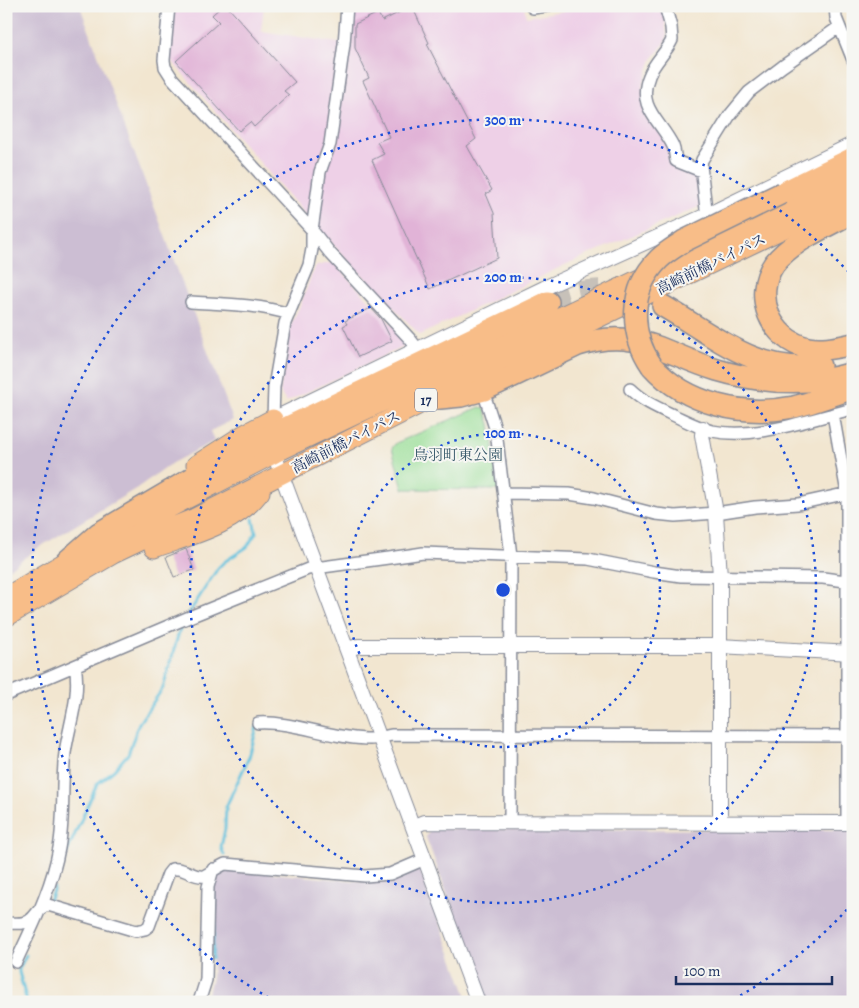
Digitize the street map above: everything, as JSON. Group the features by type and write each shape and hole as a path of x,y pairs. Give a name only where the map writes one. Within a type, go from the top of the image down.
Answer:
{"highway":[{"path":"853,158 684,241 664,255 650,269 640,290 634,315 638,342 652,366 666,381 703,401 737,410 793,407 824,399 853,388"},
{"name":"高崎前橋バイパス","path":"6,596 31,571 226,446 274,436 853,177"},
{"name":"高崎前橋バイパス","path":"6,617 113,554 195,518 430,398 853,195"},
{"path":"853,212 792,246 773,266 766,281 765,289 766,307 771,321 777,330 790,340 806,348 815,349 827,349 853,344"},
{"path":"6,596 67,561 100,533 216,464 548,302"},
{"path":"663,306 736,350 759,360 783,366 814,366 853,357"},
{"path":"430,398 461,396 484,390 578,346 589,342 614,338 629,338 645,342 716,370 753,378 810,381 853,373"}],"street":[{"path":"169,6 164,60 165,67 172,78 312,230 330,253 417,348"},
{"path":"531,6 533,8 547,6"},
{"path":"666,6 672,40 648,76 645,94 654,118 675,149 676,161 701,171"},
{"path":"835,6 839,27 853,60"},
{"path":"350,7 330,144 320,172 309,265 285,323 274,387 274,436 282,475 478,1002"},
{"path":"709,214 706,209 701,171 702,160 741,100 783,66 839,27"},
{"path":"274,436 417,348 544,288 709,214 853,144"},
{"path":"191,302 249,306 278,310 289,314"},
{"path":"630,390 652,405 703,428 717,431 758,432 853,409"},
{"path":"486,400 496,431 511,556 510,822"},
{"path":"414,826 424,822 850,823 850,493 833,414"},
{"path":"703,428 702,435 716,514 720,577 720,822"},
{"path":"504,493 569,494 664,515 716,514 755,507 798,504 850,493"},
{"path":"6,695 308,569 423,553 588,559 666,574 720,577 823,578 850,582"},
{"path":"348,649 358,646 719,646 850,653"},
{"path":"16,962 49,885 59,849 62,826 64,759 74,704 75,666"},
{"path":"258,722 340,736 370,739 392,735 850,736"},
{"path":"6,923 29,922 40,908 48,905 141,931 149,926 168,874 178,868 202,876 225,864 365,876 390,874 425,859"},
{"path":"199,1002 206,980 208,886 213,869"}],"shaded area":[{"path":"6,6 80,6 233,420 210,431 214,441 172,463 137,488 38,548 6,571"},
{"path":"175,6 264,6 261,31 350,44 351,15 356,10 384,6 524,6 526,17 592,6 661,6 665,19 667,38 652,59 642,87 670,147 672,166 694,174 699,178 703,205 569,263 420,335 317,228 170,59 169,51"},
{"path":"334,263 403,336 407,345 286,402 280,392 290,326 314,269 317,266"},
{"path":"431,829 853,830 853,1002 487,1002 426,837"},
{"path":"419,866 469,1002 206,1002 212,977 216,906 214,892 215,876 227,869 354,881 389,880"}],"green space":[{"name":"鳥羽町東公園","path":"480,407 485,409 490,424 499,490 403,489 392,448 396,443"}],"building":[{"path":"222,6 227,6 295,82 284,91 289,95 254,127 250,122 239,131 176,61 219,22 212,15"},
{"path":"412,6 429,43 427,44 476,139 467,146 492,190 486,194 494,213 497,258 430,289 372,160 384,154 377,142 389,137 363,81 369,78 355,48 355,24 378,13 382,21"},
{"path":"371,308 381,319 392,341 358,357 343,326 347,324 345,321"},
{"path":"186,549 194,570 174,577 166,557"}],"waterway":[{"path":"189,613 218,568 247,547 256,533 253,519"},
{"path":"60,868 97,784 114,770 128,754 139,723 163,688 181,625"},
{"path":"224,855 221,847 225,829 226,807 249,757 257,727"},
{"path":"48,903 54,888"},
{"path":"212,959 215,905 213,893"},
{"path":"26,955 19,972 27,1002"}],"tunnel":[{"path":"548,302 577,292 595,290 625,292"}]}
